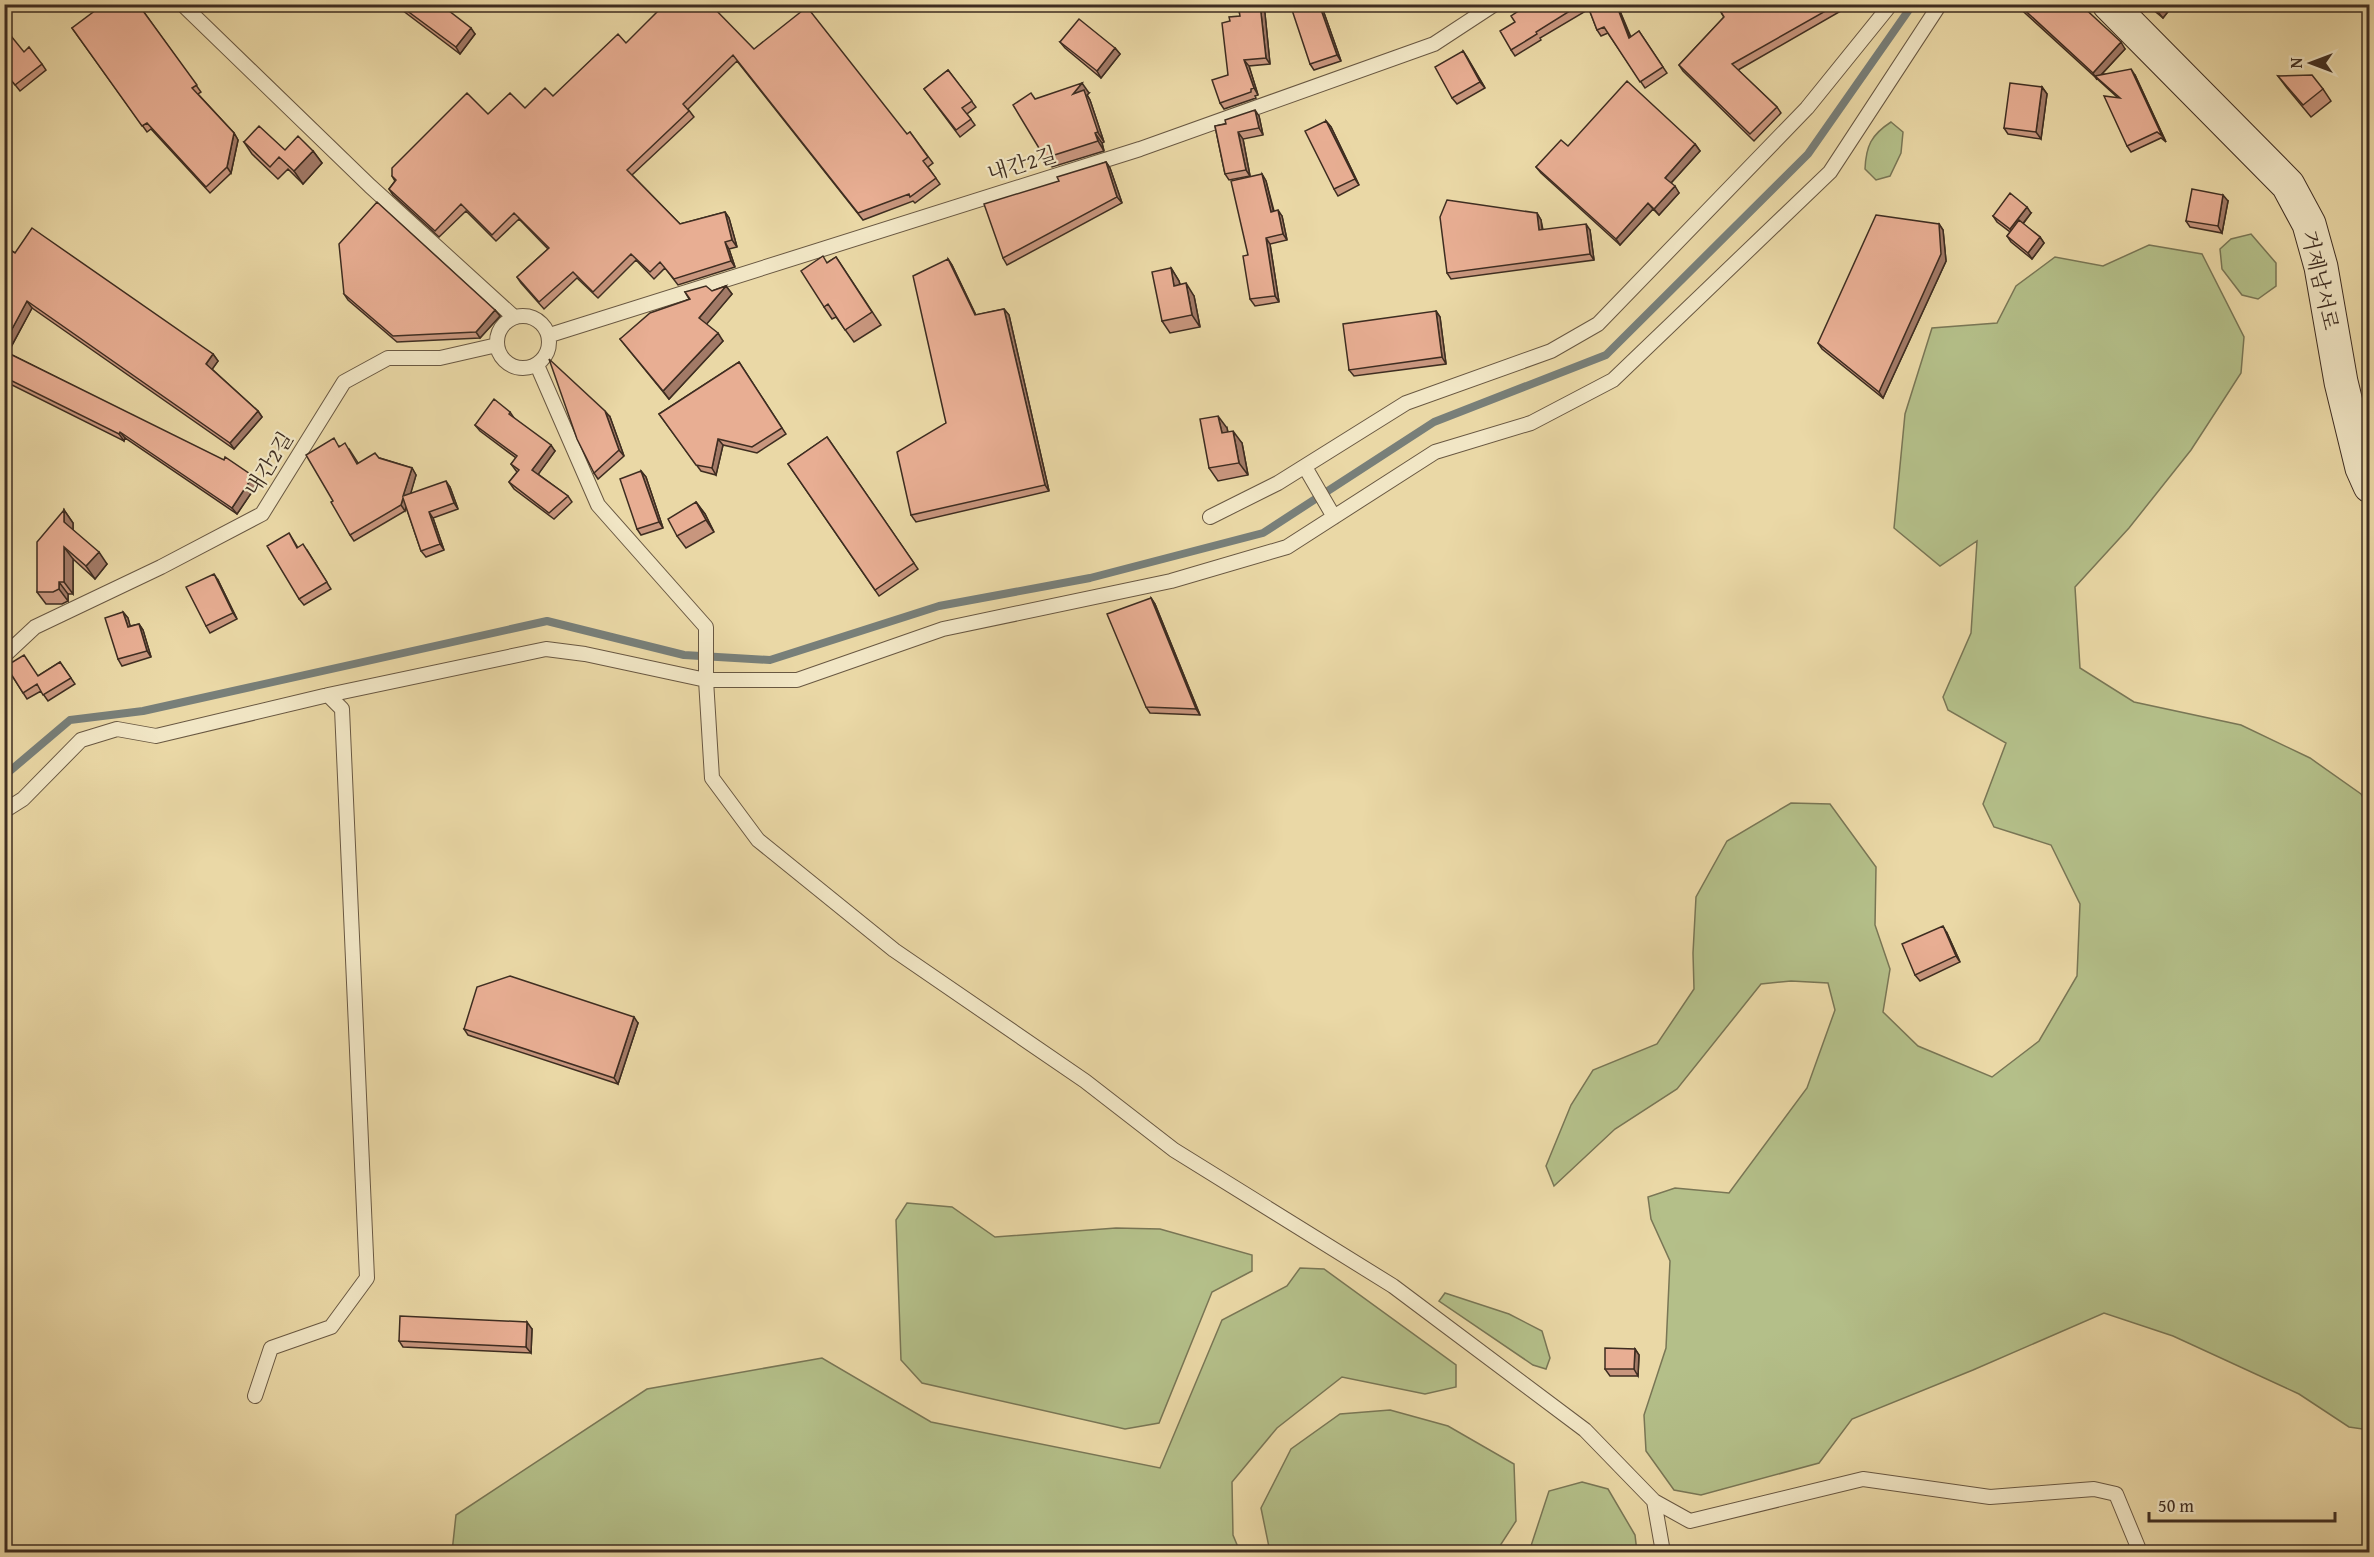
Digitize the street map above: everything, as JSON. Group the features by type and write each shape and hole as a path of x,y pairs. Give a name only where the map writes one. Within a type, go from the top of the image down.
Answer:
{"main road":[{"name":"거제남서로","path":"2109,4 2288,185 2309,224 2321,267 2341,382 2367,472"}],"lane":[{"path":"182,4 370,186 514,317"},
{"name":"내간2길","path":"550,335 1140,149 1434,44 1496,4"},
{"path":"1210,517 1278,483 1406,403 1551,351 1598,324 1807,108 1891,4"},
{"path":"4,811 22,800 81,740 117,729 156,736 328,695 546,649 585,654 706,680 797,680 943,629 1171,581 1287,547 1435,452 1531,423 1613,380 1830,172 1940,4"},
{"path":"525,315 536,319 546,327 550,335 547,351 543,360 537,365 526,368 515,367 500,356 497,345 501,328 514,317 525,315"},
{"name":"내간2길","path":"4,656 35,627 161,567 262,514 344,382 388,358 440,358 497,345"},
{"path":"537,365 598,505 706,627 706,680 712,778 758,840 894,950 1084,1081 1174,1150 1393,1286 1585,1430 1654,1501 1690,1521 1863,1479 1990,1497 2094,1489 2116,1494 2140,1552"},
{"path":"1305,467 1334,517"},
{"path":"255,1396 270,1348 331,1327 367,1278 342,709 328,695"},
{"path":"1654,1501 1663,1552"}],"green space":[{"path":"1891,122 1903,132 1901,153 1890,176 1876,180 1865,169 1868,147 1874,137"},
{"path":"2251,234 2276,263 2276,286 2258,299 2242,295 2222,269 2220,249 2231,239"},
{"path":"2149,245 2202,254 2244,337 2241,373 2191,450 2129,528 2075,587 2080,668 2134,702 2241,725 2310,758 2361,794 2369,808 2369,1430 2349,1427 2299,1394 2173,1336 2104,1313 1852,1419 1819,1463 1701,1495 1674,1490 1646,1451 1644,1415 1666,1348 1670,1261 1651,1219 1648,1197 1675,1188 1729,1193 1807,1088 1835,1010 1828,983 1791,981 1761,984 1677,1089 1615,1129 1554,1186 1546,1166 1571,1105 1593,1070 1657,1044 1694,989 1696,897 1727,841 1791,803 1830,804 1876,867 1875,925 1890,969 1883,1012 1918,1046 1992,1077 2039,1041 2077,976 2080,904 2051,845 1994,827 1983,804 2006,743 1948,710 1943,697 1971,633 1977,541 1940,566 1894,528 1905,414 1932,328 1997,323 2016,286 2055,257 2103,266"},
{"path":"907,1203 952,1207 995,1237 1116,1228 1160,1229 1252,1255 1252,1271 1212,1292 1159,1423 1125,1429 922,1383 901,1360 896,1220"},
{"path":"1300,1268 1324,1269 1456,1365 1456,1387 1425,1394 1342,1377 1277,1428 1232,1482 1233,1535 1240,1552 452,1552 456,1515 647,1389 822,1358 931,1422 1160,1468 1222,1320 1287,1286"},
{"path":"1445,1293 1509,1314 1542,1331 1550,1358 1546,1369 1533,1365 1439,1301"},
{"path":"1390,1410 1448,1426 1514,1464 1516,1521 1496,1552 1270,1552 1261,1508 1291,1449 1340,1414"},
{"path":"1582,1482 1608,1489 1635,1535 1637,1552 1529,1552 1549,1491"}],"building":[{"path":"104,4 138,4 197,85 192,88 234,133 227,167 206,187 147,123 142,126 72,28"},
{"path":"398,4 440,4 471,28 456,47"},
{"path":"665,4 710,4 754,49 807,7 907,134 910,132 928,157 923,161 936,178 910,197 909,194 858,213 733,55 683,104 689,111 627,170 680,224 725,212 732,240 725,242 731,261 674,279 660,262 650,272 631,254 593,292 573,272 539,302 517,277 549,248 514,213 492,235 461,204 435,231 389,189 396,180 392,176 392,168 467,93 488,114 510,93 525,108 545,88 553,96 618,34 626,43"},
{"path":"1238,4 1260,4 1266,58 1244,60 1254,88 1251,92 1220,103 1212,80 1228,75 1222,23 1230,21 1229,17 1240,16"},
{"path":"1290,4 1319,4 1337,55 1310,64"},
{"path":"1529,4 1581,4 1511,50 1500,31 1515,22 1511,16"},
{"path":"1587,4 1616,4 1629,38 1639,31 1663,67 1640,82 1604,27 1597,30"},
{"path":"1716,4 1838,4 1732,64 1777,107 1750,134 1679,65 1724,17"},
{"path":"2018,4 2080,4 2121,42 2093,73"},
{"path":"2149,4 2165,4 2158,12"},
{"path":"1079,19 1115,48 1097,71 1060,42"},
{"path":"7,31 24,52 29,47 42,64 15,85 4,71 4,33"},
{"path":"1463,51 1480,82 1452,98 1435,67"},
{"path":"2131,69 2162,136 2157,132 2127,146 2104,96 2120,98 2095,76"},
{"path":"948,70 972,101 962,108 971,119 956,130 924,89"},
{"path":"2312,75 2323,89 2303,105 2278,76"},
{"path":"1627,81 1695,144 1665,178 1675,186 1654,209 1648,203 1616,239 1536,167 1561,140 1568,146"},
{"path":"1082,83 1073,94 1084,90 1098,132 1095,133 1098,141 1045,158 1013,105 1031,93 1035,99"},
{"path":"2010,83 2042,87 2036,132 2004,128"},
{"path":"1255,110 1259,128 1238,132 1246,170 1225,174 1215,126 1226,124 1225,120"},
{"path":"1326,121 1355,179 1334,189 1305,131"},
{"path":"259,126 285,150 298,136 313,151 294,171 279,157 270,167 244,142"},
{"path":"1106,162 1117,197 1003,258 984,204 1059,181 1057,177"},
{"path":"1262,174 1271,212 1278,210 1283,234 1266,238 1275,296 1250,299 1243,256 1248,255 1231,181"},
{"path":"2192,189 2223,195 2218,226 2186,221"},
{"path":"2010,193 2027,207 2010,229 1993,216"},
{"path":"1447,200 1537,213 1539,230 1586,224 1590,254 1447,273 1440,217"},
{"path":"377,202 495,310 476,332 393,336 344,294 339,244"},
{"path":"1876,215 1939,224 1941,254 1879,392 1818,343"},
{"path":"2019,220 2040,237 2028,253 2007,236"},
{"path":"32,228 213,354 206,364 258,411 230,443 27,301 4,344 4,246 15,253"},
{"path":"823,256 827,263 836,257 872,312 845,330 828,304 824,307 801,271"},
{"path":"948,259 975,315 1004,309 1045,485 911,515 897,452 946,423 913,276"},
{"path":"1171,268 1174,286 1186,283 1192,315 1162,321 1152,272"},
{"path":"706,286 712,291 726,286 699,318 718,333 663,391 620,339 650,313 690,299 685,292"},
{"path":"1436,311 1442,357 1349,370 1343,324"},
{"path":"4,351 224,460 225,457 253,476 232,508 120,432 119,434 4,377"},
{"path":"549,359 605,411 619,450 594,473 577,439"},
{"path":"739,362 782,428 752,447 718,439 712,468 696,465 659,414"},
{"path":"494,399 510,412 509,414 551,445 532,470 568,496 549,513 509,482 519,470 511,464 517,456 475,425"},
{"path":"1218,416 1222,433 1233,431 1239,463 1209,468 1200,419"},
{"path":"827,437 914,563 875,590 788,464"},
{"path":"334,438 339,447 345,443 357,464 375,453 379,458 412,468 403,496 446,481 454,503 429,512 440,544 421,551 403,498 401,505 350,535 306,455"},
{"path":"641,471 659,522 637,529 620,479"},
{"path":"696,502 706,520 677,536 668,519"},
{"path":"64,510 64,522 99,552 86,566 64,547 64,582 59,582 59,589 53,592 37,592 37,542"},
{"path":"289,533 297,548 303,544 327,582 299,599 267,546"},
{"path":"214,574 233,613 206,626 186,587"},
{"path":"1151,598 1196,709 1146,707 1107,614"},
{"path":"123,612 128,627 139,624 147,651 118,659 105,618"},
{"path":"24,655 38,676 60,662 71,678 43,695 37,684 23,693 6,666"},
{"path":"1943,926 1956,956 1915,975 1902,944"},
{"path":"510,976 634,1017 614,1078 464,1029 477,987"},
{"path":"400,1316 527,1322 526,1347 399,1341"},
{"path":"1605,1348 1635,1349 1634,1369 1605,1369"}],"waterway":[{"path":"4,776 70,720 143,711 547,621 684,655 770,660 939,606 1090,578 1263,533 1434,422 1606,355 1808,154 1913,4"}]}
